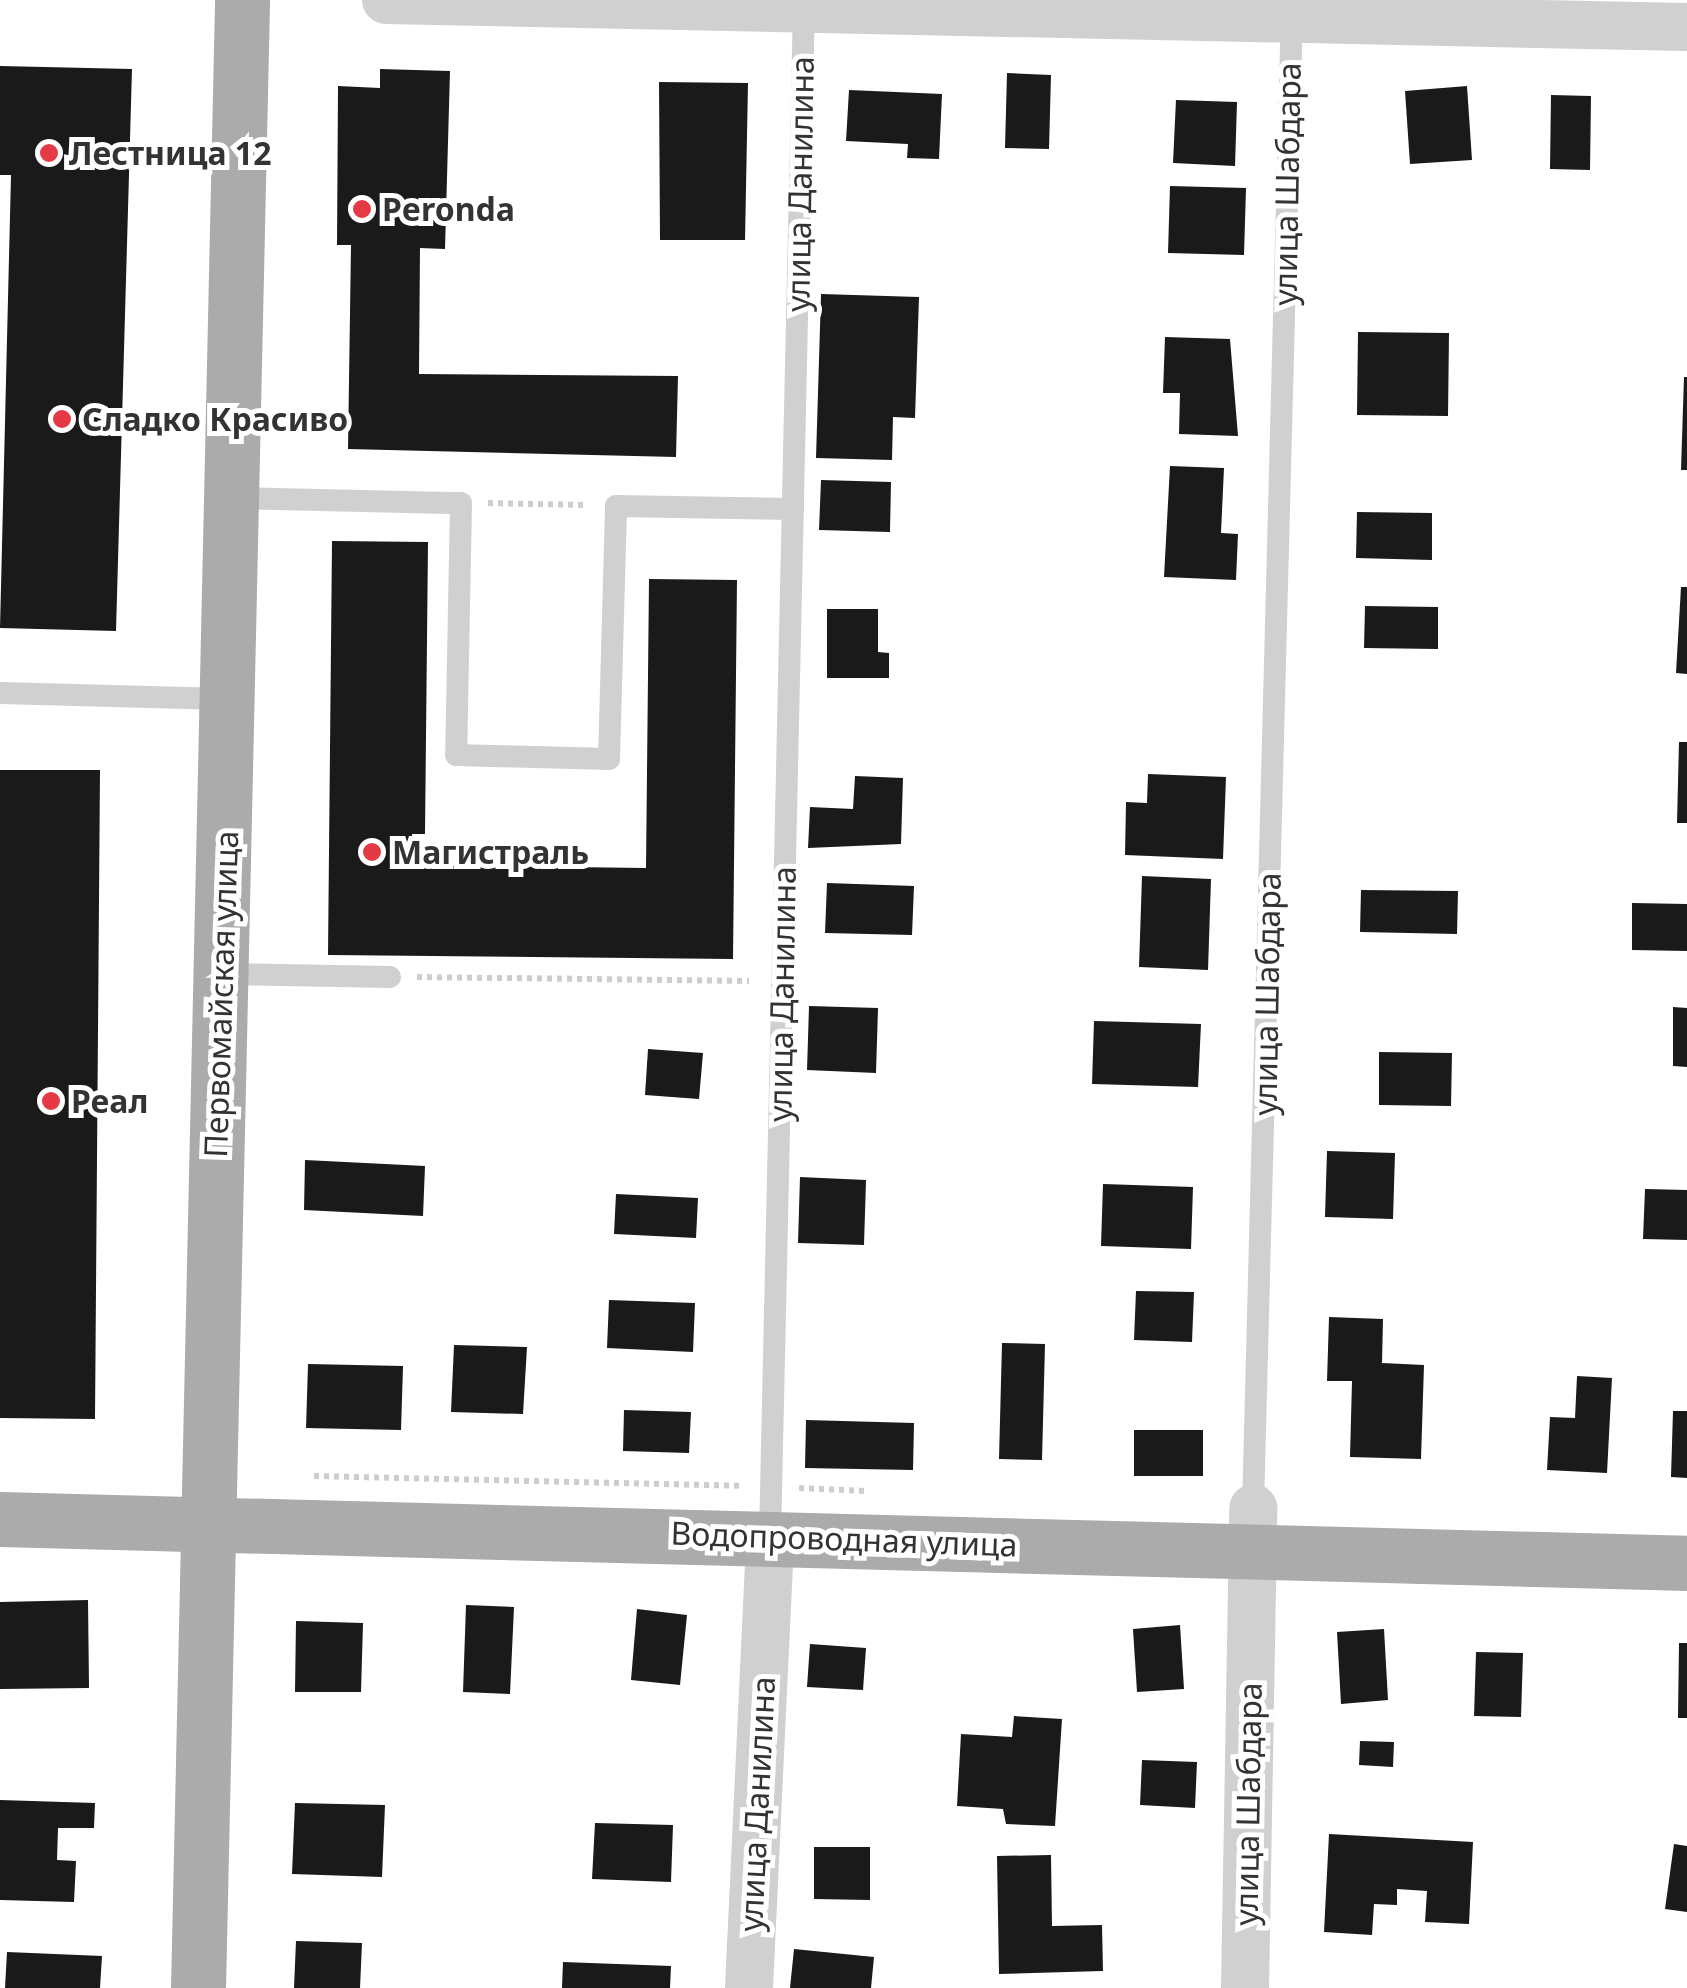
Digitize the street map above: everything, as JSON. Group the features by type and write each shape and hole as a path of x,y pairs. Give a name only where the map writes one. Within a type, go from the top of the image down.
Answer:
{"main road":[{"name":"Первомайская улица","path":"198,1988 206,1522 234,498 242,0"},
{"name":"Водопроводная улица","path":"0,1519 770,1537 1253,1529 1687,1562"}],"street":[{"path":"386,0 1292,10 1687,27"},
{"name":"улица Шабдара","path":"1244,1988 1253,1529"},
{"name":"улица Данилина","path":"749,1988 770,1537"}],"lane":[{"name":"улица Данилина","path":"770,1537 804,4"},
{"name":"улица Шабдара","path":"1253,1529 1292,10"},
{"path":"234,498 460,503 456,755 609,759 616,506 793,510"},
{"path":"0,692 229,700"},
{"path":"221,974 390,976"}],"path":[{"path":"460,503 616,506"},
{"path":"390,976 750,982"}],"building":[{"path":"0,66 132,69 116,631 0,628 11,175 0,175"},
{"path":"380,69 450,71 445,249 420,248 419,374 678,376 676,457 348,449 351,245 337,245 338,86 380,88"},
{"path":"1007,73 1051,75 1049,149 1005,148"},
{"path":"659,82 748,83 745,240 660,240"},
{"path":"1467,86 1472,160 1410,164 1405,91"},
{"path":"849,90 942,94 939,159 907,158 908,144 846,141"},
{"path":"1551,95 1591,96 1590,170 1550,169"},
{"path":"1176,100 1237,102 1235,166 1173,163"},
{"path":"1170,186 1246,188 1244,255 1168,253"},
{"path":"821,294 919,297 915,418 893,417 892,460 816,458"},
{"path":"1358,332 1449,333 1448,416 1357,415"},
{"path":"1165,337 1230,339 1238,436 1179,434 1180,393 1163,393"},
{"path":"1684,377 1687,470 1681,470"},
{"path":"1170,466 1224,468 1221,533 1238,534 1236,580 1164,577"},
{"path":"821,480 891,482 890,532 819,530"},
{"path":"1357,512 1432,513 1432,560 1356,558"},
{"path":"332,541 428,542 425,834 412,834 412,865 646,868 649,579 737,580 733,959 328,955"},
{"path":"1681,587 1687,587 1687,674 1676,673"},
{"path":"1365,606 1438,607 1438,649 1364,648"},
{"path":"827,609 878,609 878,652 889,653 889,678 827,678"},
{"path":"1679,742 1687,742 1687,823 1677,823"},
{"path":"0,770 100,770 95,1419 0,1418"},
{"path":"1148,774 1226,777 1223,859 1125,855 1126,802 1147,803"},
{"path":"855,776 903,778 901,844 808,848 810,807 853,809"},
{"path":"1142,876 1211,879 1208,970 1139,967"},
{"path":"827,883 914,886 912,935 825,933"},
{"path":"1361,890 1458,891 1457,934 1360,932"},
{"path":"1632,903 1687,904 1687,951 1632,950"},
{"path":"809,1006 878,1008 876,1073 807,1070"},
{"path":"1673,1007 1687,1008 1687,1067 1673,1066"},
{"path":"1094,1021 1201,1024 1198,1087 1092,1084"},
{"path":"648,1049 703,1053 699,1099 645,1095"},
{"path":"1379,1052 1452,1053 1451,1106 1379,1105"},
{"path":"1327,1151 1395,1153 1393,1219 1325,1217"},
{"path":"305,1160 425,1166 423,1216 304,1210"},
{"path":"800,1177 866,1180 864,1245 798,1243"},
{"path":"1103,1184 1193,1187 1191,1249 1101,1246"},
{"path":"1645,1189 1687,1190 1687,1240 1643,1239"},
{"path":"616,1194 698,1198 696,1238 614,1234"},
{"path":"1136,1291 1194,1292 1192,1342 1134,1340"},
{"path":"609,1300 695,1303 693,1352 607,1348"},
{"path":"1329,1317 1383,1319 1382,1363 1424,1365 1421,1459 1350,1457 1352,1381 1327,1381"},
{"path":"1002,1343 1045,1344 1042,1460 999,1459"},
{"path":"454,1345 527,1347 523,1414 451,1412"},
{"path":"308,1364 403,1366 401,1430 306,1428"},
{"path":"1577,1376 1612,1378 1607,1473 1547,1470 1550,1417 1575,1418"},
{"path":"624,1410 691,1412 689,1453 623,1451"},
{"path":"1673,1411 1687,1411 1687,1478 1671,1477"},
{"path":"806,1420 914,1423 913,1470 805,1468"},
{"path":"1134,1430 1203,1430 1203,1476 1134,1476"},
{"path":"88,1600 89,1688 0,1689 0,1602"},
{"path":"466,1605 514,1607 510,1694 463,1692"},
{"path":"637,1609 687,1615 680,1685 631,1680"},
{"path":"296,1621 363,1623 361,1692 295,1692"},
{"path":"1180,1625 1184,1689 1137,1692 1133,1629"},
{"path":"1384,1629 1388,1700 1341,1704 1337,1632"},
{"path":"1679,1643 1687,1643 1687,1718 1678,1718"},
{"path":"810,1644 866,1648 863,1690 807,1687"},
{"path":"1476,1652 1523,1653 1521,1717 1474,1716"},
{"path":"1014,1716 1062,1719 1055,1826 1006,1824 1003,1809 957,1806 961,1734 1012,1737"},
{"path":"1360,1741 1394,1742 1393,1767 1359,1765"},
{"path":"1142,1760 1197,1762 1195,1808 1140,1805"},
{"path":"0,1800 95,1803 94,1828 58,1828 57,1860 76,1861 74,1902 0,1900"},
{"path":"295,1803 385,1805 382,1877 292,1874"},
{"path":"595,1823 673,1825 671,1882 592,1879"},
{"path":"1329,1834 1473,1842 1469,1924 1425,1922 1427,1891 1397,1889 1397,1905 1374,1904 1372,1935 1324,1932"},
{"path":"1674,1844 1687,1846 1687,1912 1665,1909"},
{"path":"814,1847 870,1847 870,1900 814,1899"},
{"path":"1051,1855 1052,1926 1102,1925 1103,1971 999,1974 997,1856"},
{"path":"296,1941 362,1943 360,1988 294,1988"},
{"path":"794,1949 874,1957 871,1988 790,1988"},
{"path":"7,1952 102,1956 100,1988 5,1988"},
{"path":"563,1962 671,1966 670,1988 562,1988"}],"place":[{"name":"Лестница 12","path":"49,153"},
{"name":"Peronda","path":"362,209"},
{"name":"Сладко Красиво","path":"62,419"},
{"name":"Магистраль","path":"372,852"},
{"name":"Реал","path":"51,1101"}]}
